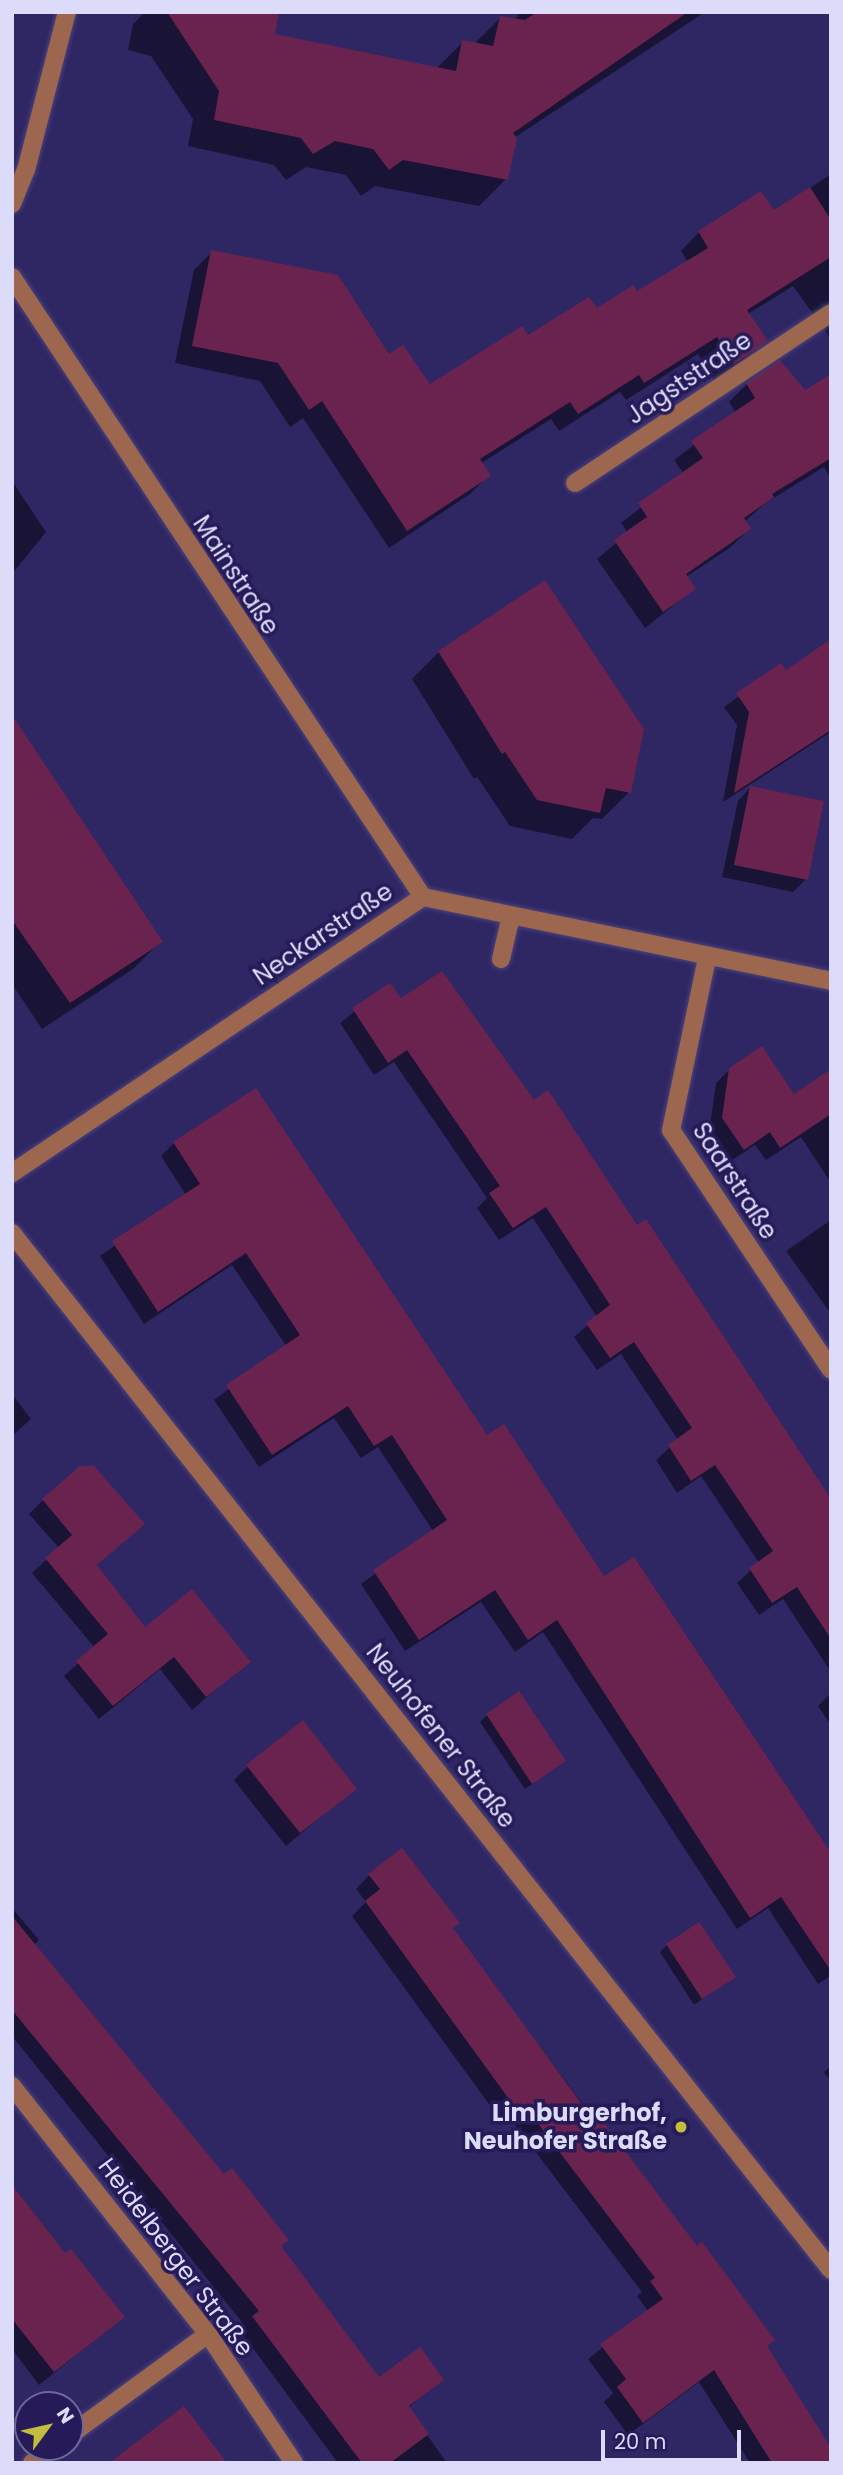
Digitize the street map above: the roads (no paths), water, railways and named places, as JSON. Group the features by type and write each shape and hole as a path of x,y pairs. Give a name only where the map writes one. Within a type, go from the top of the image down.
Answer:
{"street":[{"path":"12,204 26,170 67,12"},
{"name":"Mainstraße","path":"12,277 423,897"},
{"name":"Jagststraße","path":"575,483 831,313"},
{"name":"Neckarstraße","path":"12,1173 423,897 707,958 829,981 831,962"},
{"path":"501,959 511,916"},
{"name":"Saarstraße","path":"707,958 671,1130 831,1370"},
{"name":"Neuhofener Straße","path":"12,1233 831,2270"},
{"name":"Heidelberger Straße","path":"12,2086 208,2334 294,2463"},
{"path":"84,2425 208,2334"}],"place":[{"name":"Limburgerhof, Neuhofer Straße","path":"681,2127"}]}
